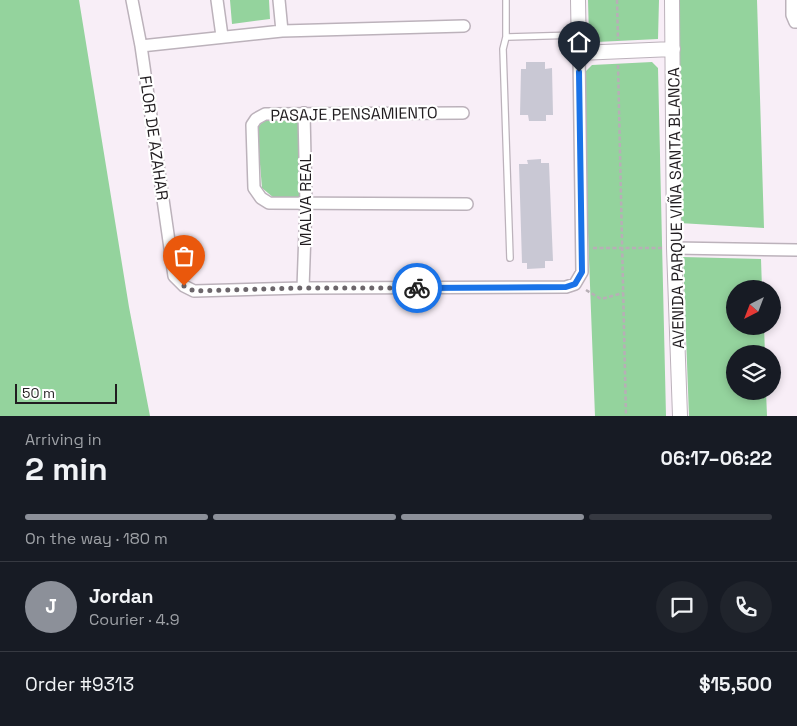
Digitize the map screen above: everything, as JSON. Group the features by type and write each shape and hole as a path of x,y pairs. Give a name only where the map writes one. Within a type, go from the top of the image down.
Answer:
{"street":[{"name":"FLOR DE AZAHAR","path":"132,0 141,46 174,276 184,286 194,291 303,288"},
{"path":"217,0 222,36"},
{"path":"279,0 282,31"},
{"path":"303,288 566,287 575,284 582,272 578,0"},
{"name":"AVENIDA PARQUE VIÑA SANTA BLANCA","path":"672,0 674,248 680,416"},
{"path":"792,0 792,15 795,22 797,22"},
{"path":"141,46 282,31 464,26"},
{"path":"578,53 673,49"},
{"name":"MALVA REAL","path":"303,288 306,203 304,113"},
{"name":"PASAJE PENSAMIENTO","path":"306,203 268,203 261,198 254,188 252,125 256,119 265,114 463,113"},
{"path":"306,203 467,204"},
{"path":"674,248 797,250"}],"lane":[{"path":"506,0 506,37 503,48 510,258"},
{"path":"506,37 578,35"}],"path":[{"path":"617,0 626,416"},
{"path":"581,248 674,248"},
{"path":"575,284 601,299 623,293"}],"green space":[{"path":"0,0 79,0 129,307 150,416 0,416"},
{"path":"230,0 269,0 270,19 232,24"},
{"path":"588,0 659,0 658,39 597,42 589,37"},
{"path":"678,0 757,0 764,228 679,223"},
{"path":"652,62 658,68 666,416 595,416 582,75 592,65"},
{"path":"266,118 300,120 300,200 274,198 262,188 257,128"},
{"path":"683,257 761,259 762,280 726,280 726,335 764,335 765,345 726,345 726,400 766,400 767,416 689,416"}],"building":[{"path":"526,62 545,62 545,69 552,68 553,115 546,115 546,121 529,121 528,115 520,115 521,69 526,69"},
{"path":"541,159 541,163 549,163 553,261 545,261 545,268 527,269 527,263 522,263 519,164 528,164 527,160"}],"way so far":[{"path":"184,286 194,291 303,288 417,288"}],"route":[{"path":"417,288 566,287 575,284 582,272 579,72"}]}
